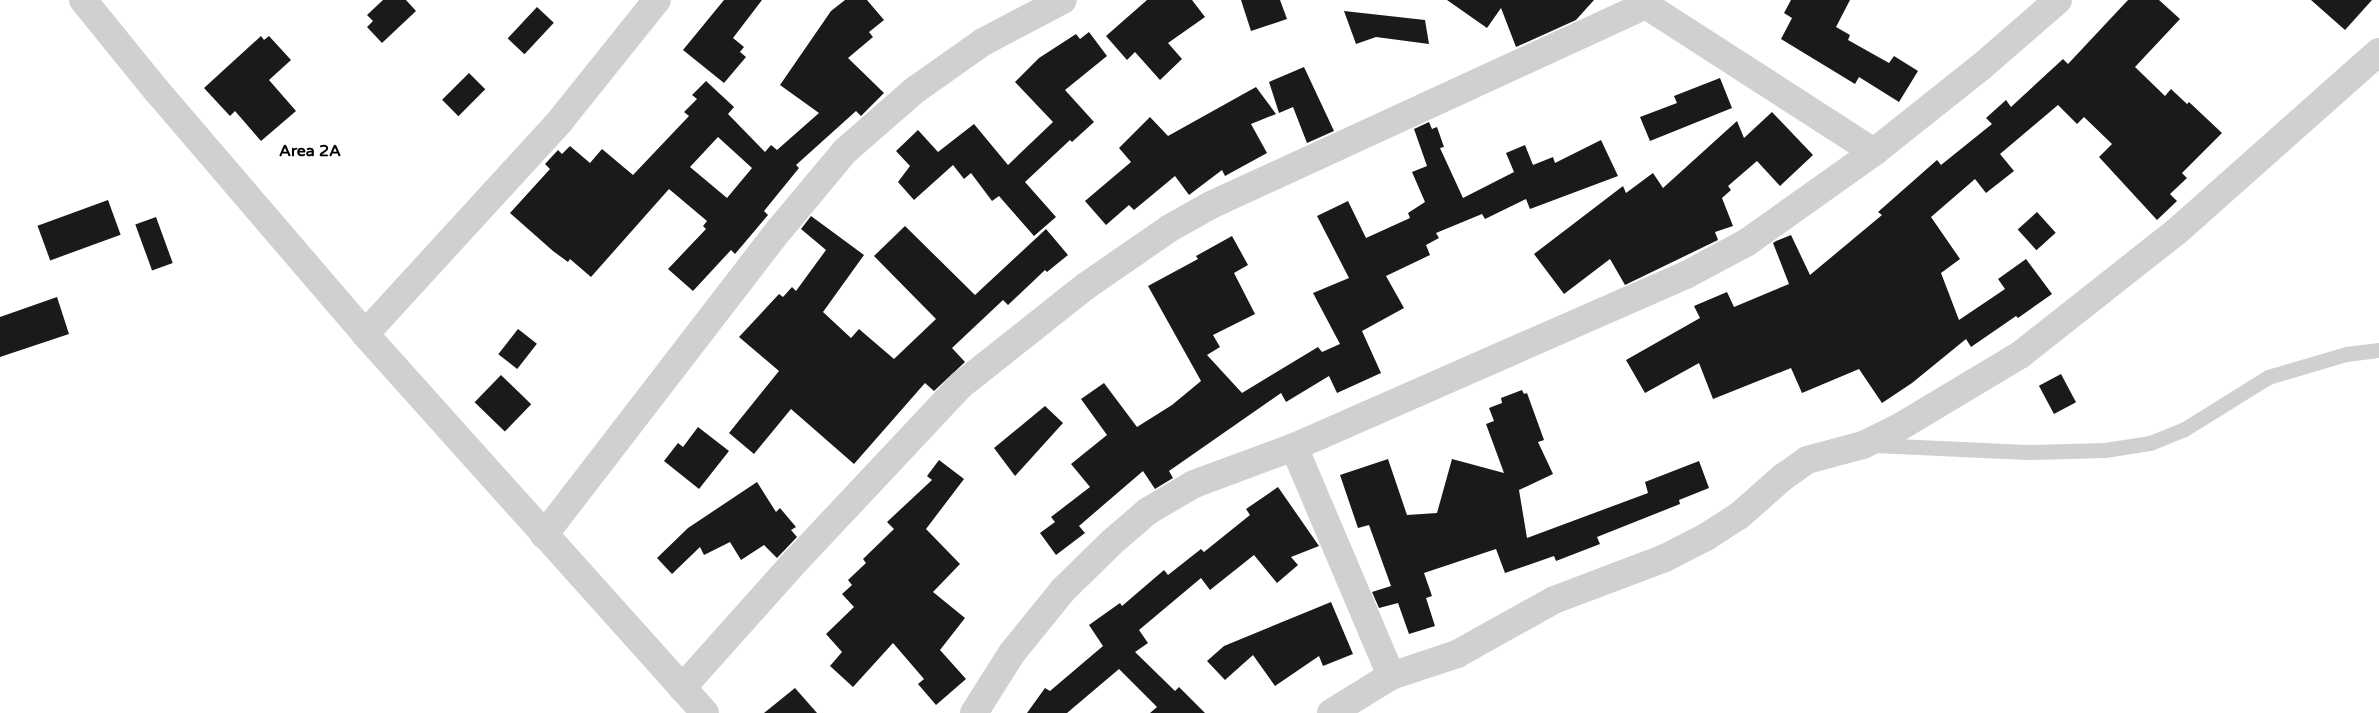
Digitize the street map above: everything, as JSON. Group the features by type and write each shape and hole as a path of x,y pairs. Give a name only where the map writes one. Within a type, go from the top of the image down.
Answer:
{"street":[{"path":"83,0 163,98 365,334 705,713"},
{"path":"365,334 560,121 658,0"},
{"path":"544,535 780,229 845,151 915,90 983,42 1063,0"},
{"path":"974,713 1012,653 1063,590 1112,542 1148,511 1194,484 1294,447 1686,275 1746,243 1874,152 1981,67 2058,0"},
{"path":"682,688 790,567 962,384 1086,286 1170,228 1211,205 1641,2 1874,152"},
{"path":"1331,713 1391,676 1457,654 1554,600 1673,554 1740,514 1783,477 1807,460 1863,445 1898,428 2020,355 2081,309 2176,232 2379,52"},
{"path":"1294,447 1391,676"}],"lane":[{"path":"1863,445 2027,452 2105,450 2150,443 2183,430 2268,377 2346,354 2379,350"}],"building":[{"path":"383,0 406,0 416,11 382,43 367,27 373,21 367,15"},
{"path":"724,0 762,0 733,38 744,47 740,52 746,57 724,83 683,50"},
{"path":"845,0 867,0 884,20 869,32 873,37 848,58 884,93 861,116 856,111 796,165 799,168 764,211 768,215 735,254 731,250 693,291 668,269 706,229 703,226 707,221 669,189 591,277 570,259 568,262 553,251 510,213 550,169 545,164 558,150 562,154 570,146 590,163 602,149 633,175 689,116 684,112 697,99 692,95 706,81 734,107 728,114 765,152 771,145 777,150 819,113 780,85 831,11","holes":["718,137 752,168 727,198 690,167"]},
{"path":"1147,0 1192,0 1205,17 1168,43 1182,59 1160,80 1135,52 1127,60 1106,36"},
{"path":"1241,0 1280,0 1287,19 1251,31"},
{"path":"1447,0 1594,0 1576,20 1516,47 1501,8 1487,28"},
{"path":"1791,0 1850,0 1836,27 1850,35 1848,40 1889,63 1894,56 1918,71 1899,102 1859,77 1855,84 1781,39 1792,18 1784,13"},
{"path":"2128,0 2159,0 2180,19 2135,67 2165,96 2171,89 2187,104 2189,102 2222,133 2182,173 2187,178 2170,194 2177,201 2157,220 2099,157 2112,144 2084,117 2077,124 2058,105 2000,154 2014,171 1986,193 1975,179 1931,217 1960,259 1941,273 1959,320 2005,289 1998,279 2026,259 2052,294 2018,318 2016,316 1971,347 1966,339 1912,383 1882,403 1859,369 1802,393 1791,368 1713,399 1699,363 1645,393 1626,360 1700,318 1694,306 1727,292 1734,307 1789,284 1773,243 1776,241 1791,235 1810,275 1882,215 1878,212 1937,160 1941,165 1992,124 1986,118 2006,100 2011,107 2063,59 2068,64"},
{"path":"2311,0 2372,0 2345,30"},
{"path":"537,7 554,23 524,54 508,38"},
{"path":"1344,11 1425,20 1429,44 1376,37 1356,44"},
{"path":"1089,32 1107,56 1065,90 1094,122 1072,142 1070,140 1025,182 1056,217 1034,236 999,196 992,201 971,173 964,179 953,165 914,200 898,182 910,166 896,151 918,130 938,152 974,124 1008,165 1053,122 1015,82 1039,58 1076,34 1080,39"},
{"path":"261,36 264,40 269,36 291,60 269,80 296,111 261,141 235,111 230,116 204,88"},
{"path":"1304,67 1334,131 1307,143 1293,107 1279,113 1269,82"},
{"path":"469,73 485,89 458,116 442,100"},
{"path":"1720,78 1732,108 1650,141 1640,117 1677,103 1674,96"},
{"path":"1256,87 1276,114 1251,124 1267,153 1225,176 1222,170 1189,195 1175,176 1134,210 1129,205 1106,225 1085,201 1131,162 1119,148 1150,117 1168,136"},
{"path":"1772,112 1813,155 1780,186 1757,161 1728,186 1731,190 1722,198 1733,226 1715,232 1718,240 1625,285 1610,259 1564,294 1534,254 1623,186 1626,193 1653,173 1663,188 1737,121 1744,138"},
{"path":"1429,122 1432,129 1437,127 1444,147 1440,148 1463,198 1514,172 1506,153 1525,145 1533,165 1553,157 1555,163 1601,140 1618,176 1530,209 1526,199 1485,219 1482,214 1436,233 1439,238 1426,245 1430,255 1386,276 1404,308 1362,331 1381,373 1337,393 1329,376 1286,402 1281,393 1169,471 1173,478 1155,489 1143,471 1079,526 1085,533 1056,555 1040,533 1055,522 1051,517 1090,487 1071,464 1107,435 1081,399 1104,383 1137,427 1172,405 1201,381 1148,286 1198,259 1196,256 1232,236 1248,265 1234,273 1255,314 1213,335 1220,347 1207,355 1242,393 1318,347 1322,352 1340,344 1313,293 1349,278 1317,216 1348,201 1366,238 1410,218 1408,213 1425,202 1412,172 1427,166 1414,129"},
{"path":"108,200 121,235 50,260 38,226"},
{"path":"2037,212 2056,233 2036,250 2018,229"},
{"path":"811,216 864,255 823,312 851,338 859,329 894,359 936,319 874,256 905,226 975,295 1046,229 1068,255 1047,272 1045,270 1008,305 1003,300 952,348 965,362 934,391 925,383 854,464 791,409 754,454 729,433 779,371 739,337 779,294 783,297 792,287 796,291 826,250 801,229"},
{"path":"156,217 173,263 152,271 135,225"},
{"path":"57,297 69,334 0,357 0,317"},
{"path":"518,329 537,344 517,369 498,354"},
{"path":"2061,374 2076,402 2054,414 2039,386"},
{"path":"501,375 531,404 505,432 475,402"},
{"path":"1522,390 1524,394 1527,393 1544,440 1538,442 1553,474 1519,490 1527,538 1648,493 1645,482 1699,461 1709,488 1679,500 1680,504 1597,537 1600,544 1556,561 1554,556 1505,573 1496,549 1424,573 1432,596 1426,598 1435,626 1409,634 1398,603 1379,608 1372,592 1391,586 1369,525 1358,528 1340,475 1388,459 1407,515 1437,513 1452,459 1504,473 1486,424 1494,421 1489,408 1502,403 1501,398"},
{"path":"1045,406 1063,423 1015,476 994,448"},
{"path":"698,427 729,451 699,489 664,461 678,443 683,447"},
{"path":"939,460 964,479 926,529 960,564 933,592 965,618 940,650 966,679 936,705 918,684 924,679 893,643 853,687 830,666 842,652 826,634 854,607 842,594 852,585 848,580 866,563 863,559 894,529 887,522 932,480 927,476"},
{"path":"757,482 776,512 780,508 796,527 791,530 797,537 777,558 764,545 741,560 730,542 704,555 700,547 672,574 657,558 688,528"},
{"path":"1278,487 1319,546 1291,557 1298,565 1277,583 1254,555 1210,590 1201,578 1139,630 1148,643 1135,652 1175,691 1179,687 1205,713 1150,713 1157,707 1119,669 1067,713 1027,713 1045,688 1050,691 1103,646 1089,625 1120,603 1122,606 1164,570 1168,575 1201,549 1204,552 1250,515 1246,509"},
{"path":"1331,602 1353,654 1323,666 1319,656 1275,686 1253,655 1225,680 1207,661 1224,646"},
{"path":"795,688 817,713 764,713"}],"district":[{"name":"Area 2A","path":"310,151"}]}
